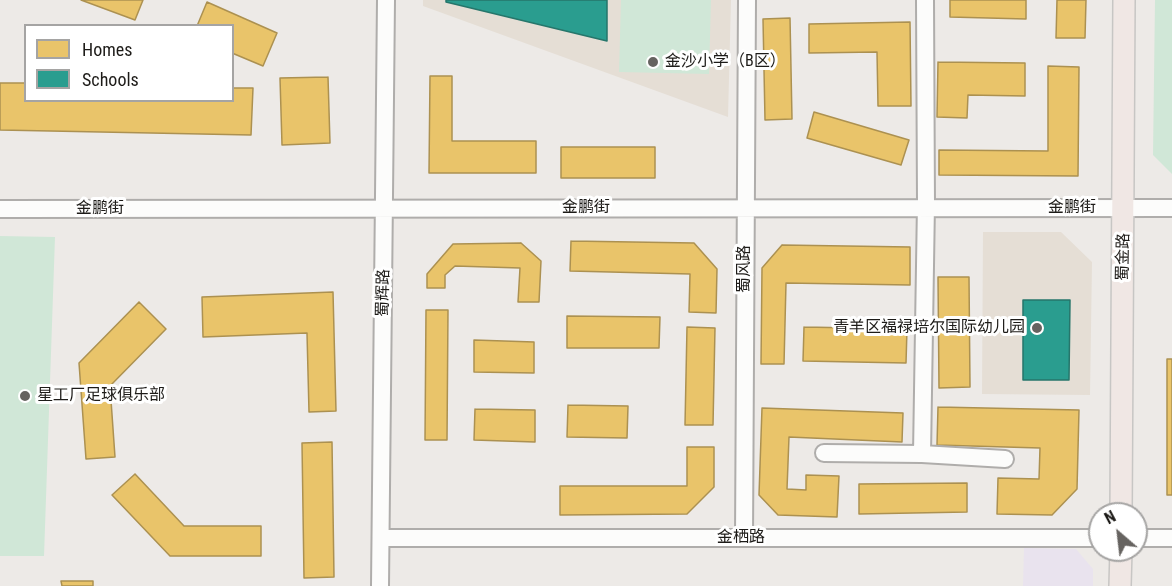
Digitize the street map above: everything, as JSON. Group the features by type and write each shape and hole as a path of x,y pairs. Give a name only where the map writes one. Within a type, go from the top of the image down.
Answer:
{"main road":[{"name":"蜀金路","path":"1121,502 1124,0"},
{"path":"1120,586 1121,562"}],"street":[{"name":"蜀辉路","path":"380,586 386,0"},
{"name":"蜀风路","path":"744,538 747,0"},
{"path":"922,454 926,208 925,0"},
{"name":"金鹏街","path":"0,209 1172,208"},
{"path":"824,453 922,454 1005,459"},
{"name":"金栖路","path":"381,538 1088,538"},
{"path":"1148,538 1172,538"}],"shaded area":[{"name":"金沙小学（B区）","path":"423,0 731,0 728,117 423,6"},
{"name":"青羊区福禄培尔国际幼儿园","path":"983,232 1061,232 1092,262 1090,395 982,394"},
{"path":"1024,548 1076,549 1093,569 1093,586 1023,586"}],"green space":[{"path":"621,0 711,0 709,74 619,72"},
{"path":"1155,0 1172,0 1172,174 1153,155"},
{"name":"星工厂足球俱乐部","path":"0,236 55,237 44,556 0,556"}],"building: Homes":[{"path":"81,0 143,0 135,20"},
{"path":"950,0 1026,0 1026,19 950,17"},
{"path":"1057,0 1086,0 1085,38 1056,38"},
{"path":"207,2 277,33 263,66 234,54 234,24 198,24"},
{"path":"790,18 792,119 765,120 763,19"},
{"path":"910,22 911,106 878,106 877,52 809,53 809,24"},
{"path":"938,62 1025,63 1025,96 968,95 967,118 937,117"},
{"path":"1048,66 1079,67 1078,176 939,175 939,150 1048,151"},
{"path":"430,76 452,76 452,141 536,141 536,173 429,173"},
{"path":"328,77 330,143 282,145 280,78"},
{"path":"0,83 24,83 24,102 234,102 234,88 253,88 251,135 0,130"},
{"path":"814,112 909,140 901,165 807,138"},
{"path":"561,147 655,147 655,178 561,178"},
{"path":"571,241 694,243 717,269 716,313 689,312 690,274 570,271"},
{"path":"521,243 541,261 539,302 518,302 520,268 455,266 445,275 445,288 427,288 427,274 453,244"},
{"path":"782,245 910,247 910,285 786,283 784,364 761,364 762,268"},
{"path":"938,277 969,277 970,387 939,388"},
{"path":"333,292 336,411 309,412 307,333 203,337 202,297"},
{"path":"139,302 166,329 110,386 115,457 86,459 79,363"},
{"path":"426,310 448,310 447,440 425,440"},
{"path":"567,316 660,317 659,348 567,348"},
{"path":"687,327 715,328 713,425 685,425"},
{"path":"804,327 907,329 906,363 803,361"},
{"path":"474,340 534,342 534,373 474,372"},
{"path":"1167,359 1172,359 1172,495 1167,495"},
{"path":"568,405 628,406 627,438 567,437"},
{"path":"938,407 1079,410 1077,489 1052,515 997,514 998,478 1039,479 1040,448 937,445"},
{"path":"762,408 903,413 902,442 789,437 787,489 806,490 806,475 839,476 837,517 778,515 759,495"},
{"path":"475,409 535,410 535,442 474,440"},
{"path":"332,442 334,577 304,578 302,443"},
{"path":"687,447 714,447 714,487 687,514 560,515 560,486 687,486"},
{"path":"135,474 184,526 261,526 261,556 170,556 112,495"},
{"path":"967,483 967,512 859,514 859,484"},
{"path":"61,581 93,581 93,586 62,586"}],"building: Schools":[{"path":"446,0 607,0 607,41 446,2"},
{"path":"1023,300 1070,300 1069,380 1023,380"}],"place":[{"name":"金沙小学（B区）","path":"653,62"},
{"name":"青羊区福禄培尔国际幼儿园","path":"1037,328"},
{"name":"星工厂足球俱乐部","path":"25,396"}]}
